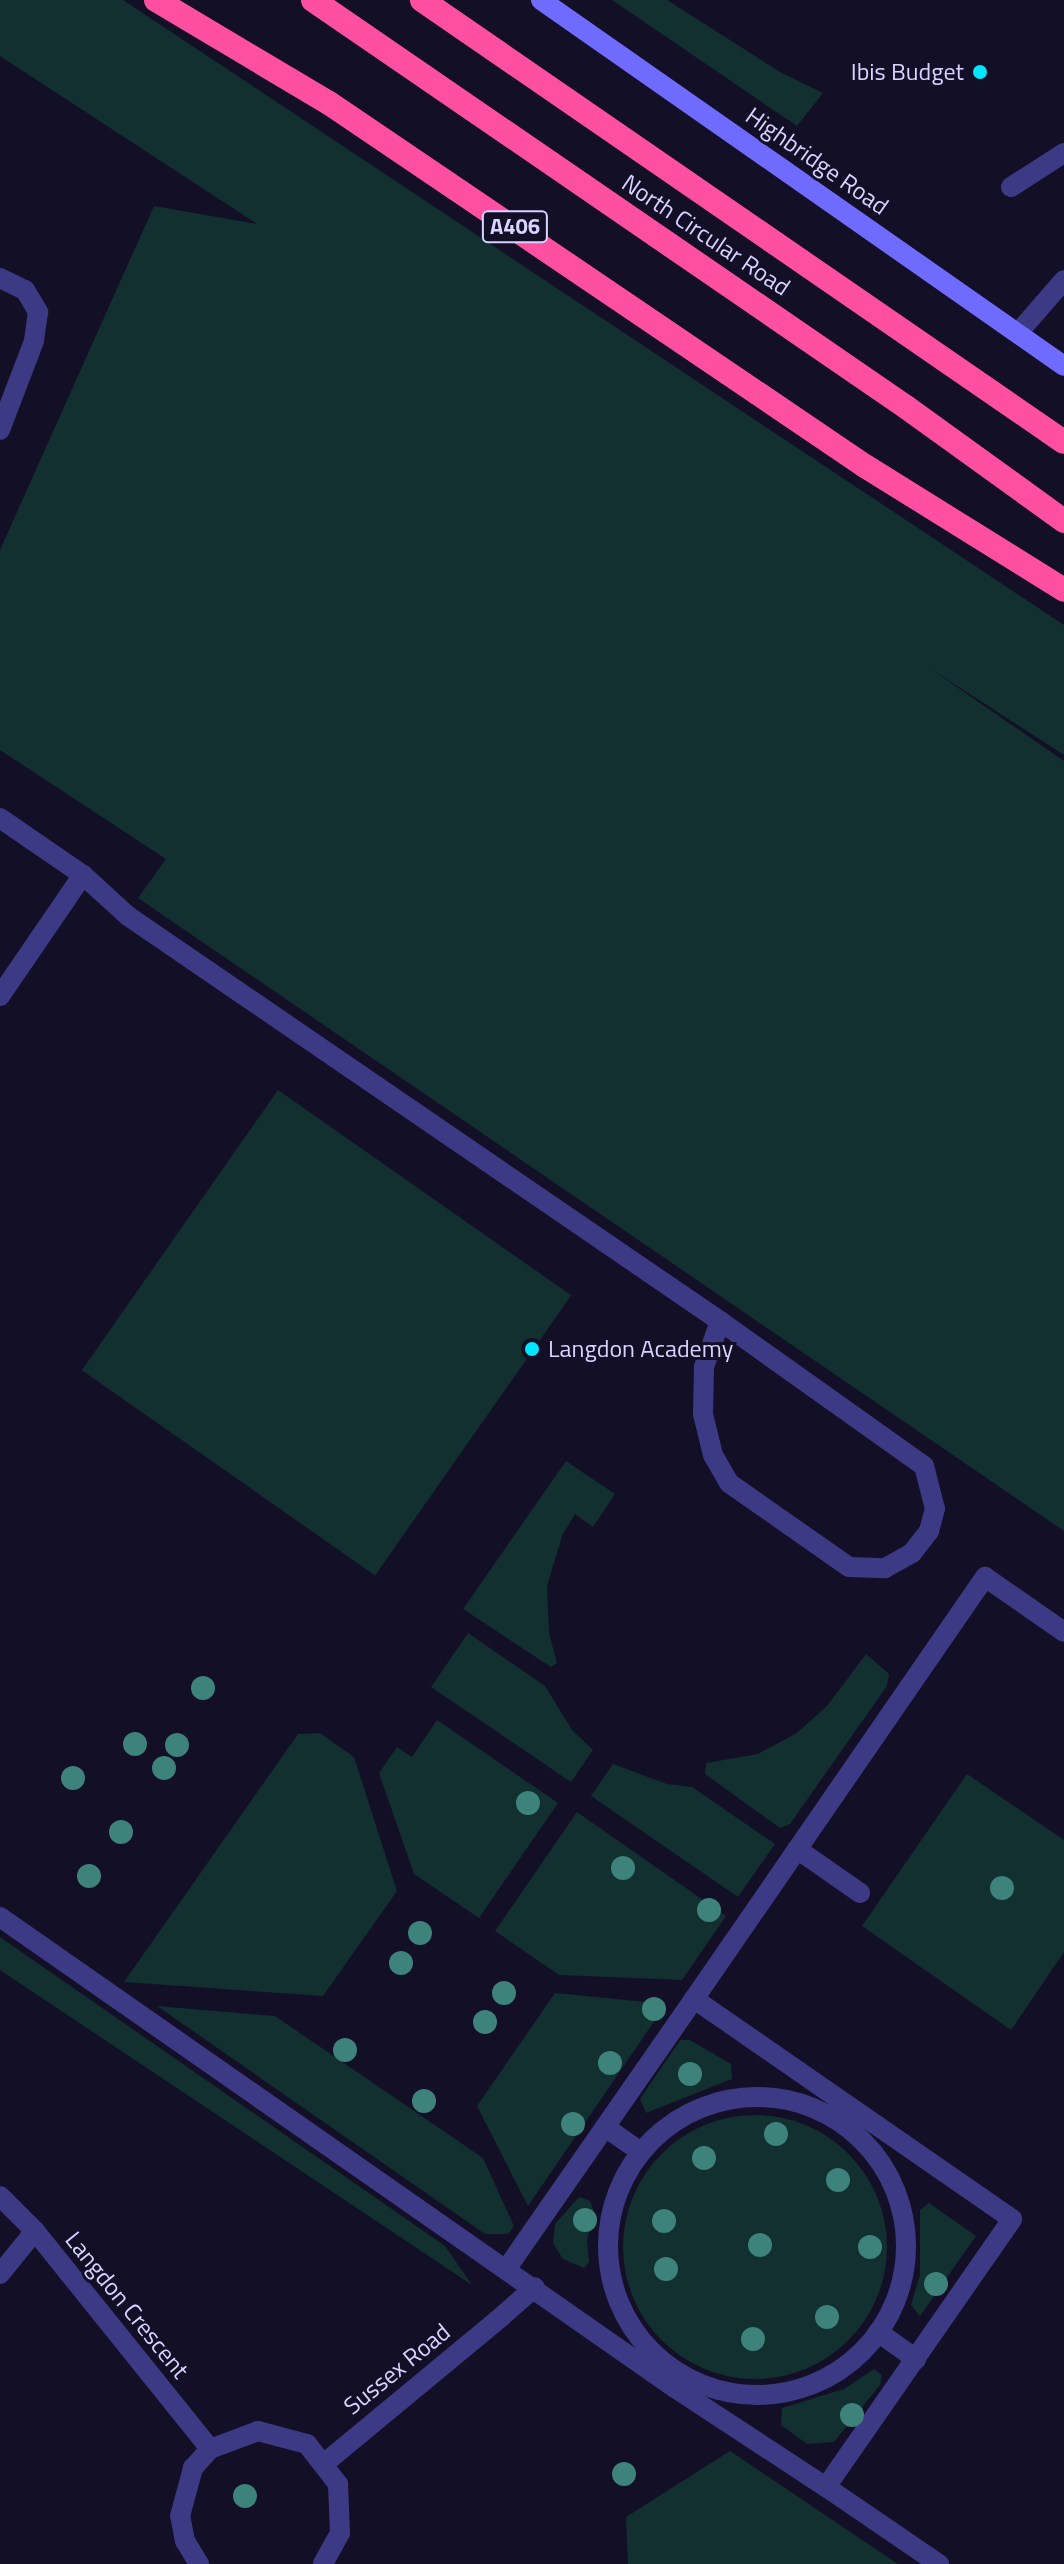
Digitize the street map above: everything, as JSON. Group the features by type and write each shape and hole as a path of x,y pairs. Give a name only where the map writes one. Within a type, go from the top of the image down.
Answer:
{"highway":[{"name":"A406","path":"156,0 329,103 865,466 1064,590"},
{"name":"North Circular Road","path":"313,0 906,407 1064,521"},
{"name":"North Circular Road","path":"422,0 1064,442"}],"street":[{"name":"Highbridge Road","path":"541,0 1064,366"},
{"path":"1011,187 1064,153"},
{"path":"0,278 25,290 38,312 34,341 0,430"},
{"path":"1018,333 1064,280"},
{"path":"0,818 83,875 128,916 720,1321 924,1466 935,1509 929,1531 912,1553 885,1568 849,1567 729,1483 713,1455 703,1414 704,1367 720,1321"},
{"path":"0,996 83,875"},
{"path":"507,2268 985,1577 1064,1632"},
{"path":"797,1849 860,1893"},
{"path":"0,1917 939,2564"},
{"path":"694,1999 846,2116 1012,2219 826,2487"},
{"path":"740,2098 801,2103 846,2116 877,2157 902,2214 903,2276 878,2332 833,2375 804,2388 742,2395 679,2382 636,2335 610,2278 610,2216 619,2187 641,2152 681,2117 740,2098"},
{"path":"605,2127 641,2152"},
{"name":"Langdon Crescent","path":"0,2196 35,2231 210,2449"},
{"path":"0,2274 35,2231"},
{"name":"Sussex Road","path":"326,2462 535,2287"},
{"path":"878,2332 916,2359"},
{"path":"198,2564 185,2541 181,2504 193,2468 210,2449 258,2431 307,2444 326,2462 343,2509 340,2533 323,2564"}],"green space":[{"path":"0,0 123,0 1064,625 1064,755 931,669 1064,761 1064,1531 138,898 166,859 0,750 0,550 154,206 257,224 0,56"},
{"path":"612,0 667,0 780,72 823,93 797,126"},
{"path":"278,1090 571,1295 375,1575 82,1370"},
{"path":"566,1461 615,1494 593,1527 575,1514 562,1536 547,1586 549,1633 557,1663 551,1667 463,1609"},
{"path":"468,1633 545,1686 572,1730 593,1750 571,1782 431,1687"},
{"path":"866,1654 889,1674 887,1686 790,1824 780,1828 705,1774 706,1763 758,1754 797,1733 827,1706"},
{"path":"437,1720 558,1803 479,1918 414,1874 379,1773 397,1747 412,1757"},
{"path":"320,1733 354,1757 397,1891 323,1996 124,1982 298,1734"},
{"path":"613,1764 667,1784 692,1787 775,1844 738,1897 591,1796"},
{"path":"967,1774 1064,1840 1064,1952 1011,2030 862,1926"},
{"path":"577,1812 726,1916 682,1980 559,1975 495,1931"},
{"path":"0,1937 445,2246 472,2285 0,1970"},
{"path":"555,1993 666,2004 528,2206 477,2106"},
{"path":"157,2006 275,2016 483,2158 514,2226 508,2234 485,2234"},
{"path":"680,2040 690,2040 731,2064 732,2079 646,2113 640,2099"},
{"path":"768,2115 817,2130 839,2145 857,2163 877,2196 885,2221 885,2273 872,2309 857,2331 839,2349 817,2364 781,2377 742,2379 693,2364 671,2349 653,2331 638,2309 625,2273 623,2234 638,2185 653,2163 671,2145 693,2130 729,2117"},
{"path":"579,2197 590,2201 594,2211 587,2240 589,2262 584,2268 563,2259 553,2243 555,2224"},
{"path":"929,2203 976,2236 920,2316 911,2305 920,2275 920,2210"},
{"path":"874,2369 882,2375 880,2385 834,2442 807,2444 781,2425 782,2408 844,2389"},
{"path":"730,2451 898,2564 628,2564 626,2517"}],"place":[{"name":"Ibis Budget","path":"980,72"},
{"name":"Langdon Academy","path":"532,1349"}]}
